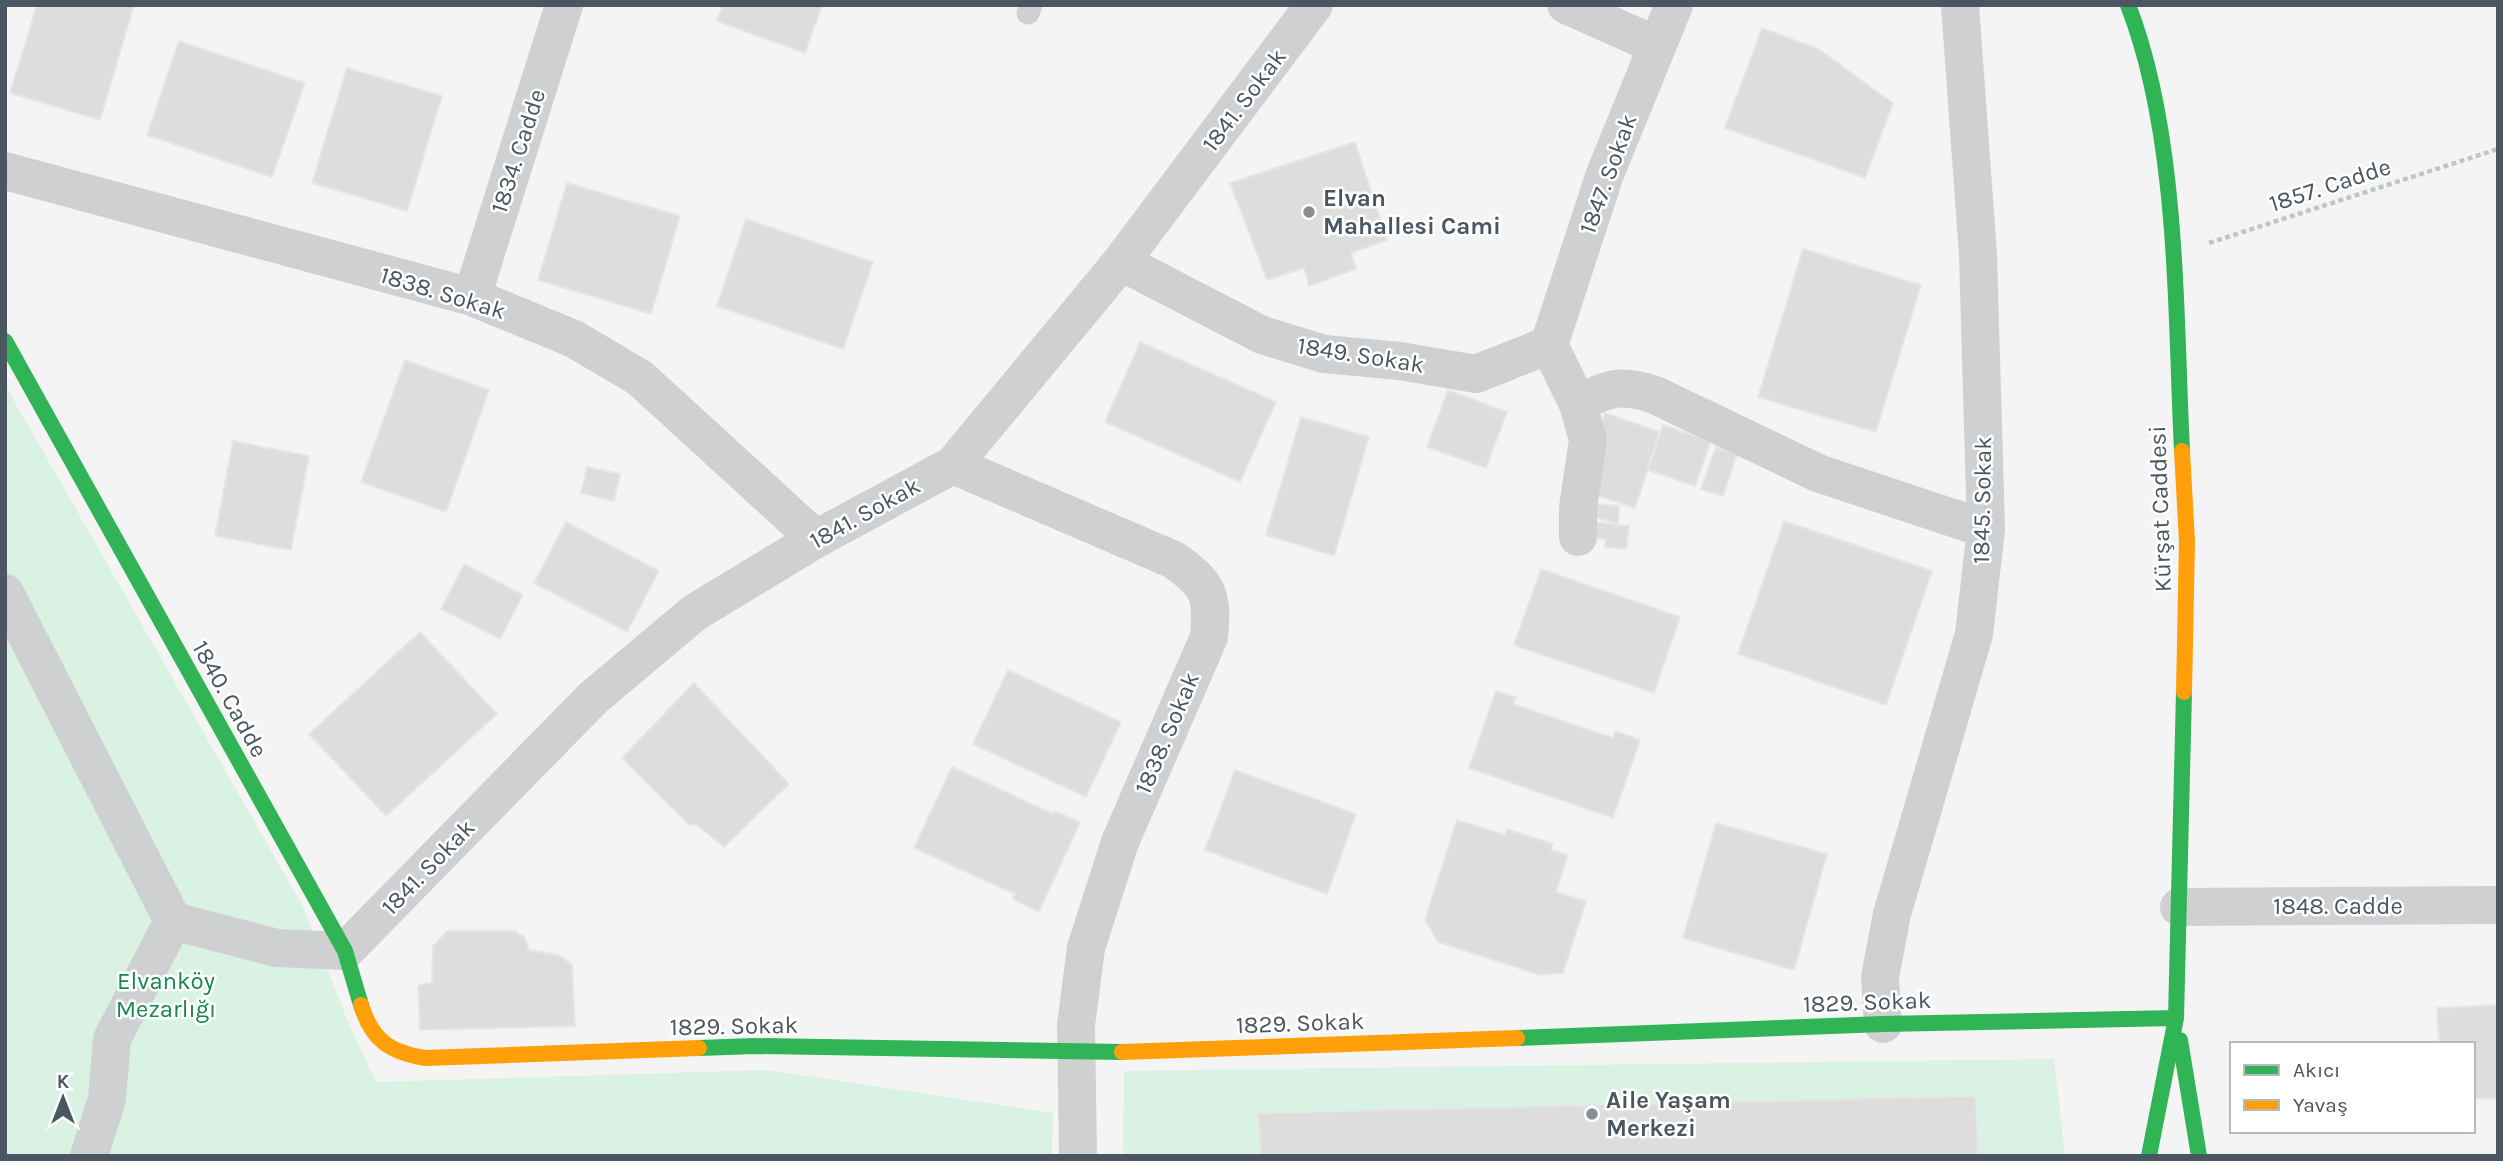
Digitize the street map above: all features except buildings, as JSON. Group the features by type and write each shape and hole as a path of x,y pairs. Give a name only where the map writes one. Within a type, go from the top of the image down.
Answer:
{"street":[{"name":"1834. Cadde","path":"472,297 564,5"},
{"name":"1841. Sokak","path":"345,951 593,698 694,613 816,539 953,465 1121,262 1314,5"},
{"path":"1566,5 1656,45"},
{"name":"1847. Sokak","path":"1549,345 1605,174 1674,5"},
{"name":"1845. Sokak","path":"1883,1024 1880,977 1892,914 1973,634 1986,529 1978,255 1960,5"},
{"name":"Kürşat Caddesi","path":"2128,5 2137,28 2160,120 2172,255 2187,541 2176,1018 2149,1156"},
{"name":"1838. Sokak","path":"5,171 472,297 574,339 640,379 816,539"},
{"name":"1849. Sokak","path":"1121,262 1262,335 1324,354 1400,361 1476,374 1549,345"},
{"name":"1840. Cadde","path":"5,341 345,951 365,1015 377,1040 397,1053 425,1058"},
{"path":"1549,345 1578,404 1588,440 1578,508 1578,537"},
{"path":"1578,404 1606,389 1630,388 1655,395 1818,472 1986,529"},
{"name":"1838. Sokak","path":"953,465 1174,560 1201,580 1212,606 1209,637 1121,842 1086,948 1076,1025 1078,1156"},
{"path":"5,593 173,921 278,948 345,951"},
{"name":"1848. Cadde","path":"2179,907 2498,905"},
{"path":"89,1156 107,1099 112,1039 173,921"},
{"name":"Kürşat Caddesi","path":"2176,1018 2199,1156"},
{"name":"1829. Sokak","path":"425,1058 755,1046 1078,1054 1883,1024 2176,1018"}],"path":[{"name":"1857. Cadde","path":"2172,255 2498,149"}],"green space":[{"name":"Elvanköy Mezarlığı","path":"5,385 303,907 348,1022 376,1082 768,1070 1053,1113 1052,1156 5,1156"},
{"name":"Aile Yaşam Merkezi","path":"2054,1059 2065,1156 1123,1156 1124,1071"}],"traffic: fast":[{"path":"2128,5 2145,56 2166,167 2172,225 2182,451"},
{"path":"5,341 345,951 361,1005"},
{"path":"2149,1156 2176,1018 2184,692"},
{"path":"1517,1038 1883,1024 2176,1018"},
{"path":"2180,1040 2199,1156"},
{"path":"699,1048 755,1046 1122,1052"}],"traffic: slow":[{"path":"2182,451 2187,541 2184,692"},
{"path":"361,1005 371,1027 384,1042 401,1052 425,1058 699,1048"},
{"path":"1122,1052 1517,1038"}],"place":[{"name":"Elvan Mahallesi Cami","path":"1309,212"},
{"name":"Aile Yaşam Merkezi","path":"1592,1114"}]}
